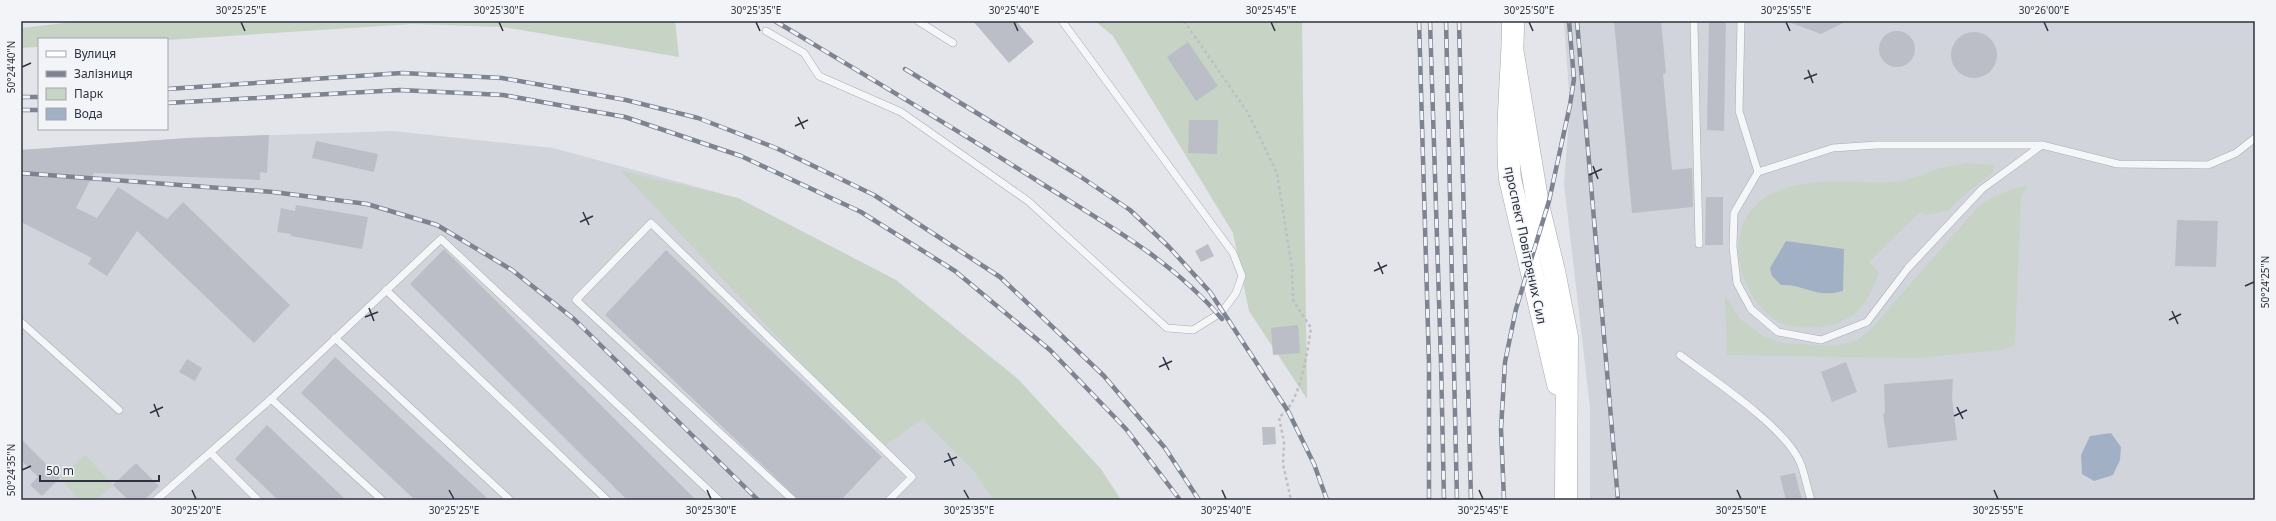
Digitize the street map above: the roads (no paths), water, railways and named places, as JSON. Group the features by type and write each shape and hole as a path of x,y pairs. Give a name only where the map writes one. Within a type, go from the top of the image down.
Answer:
{"main road":[{"name":"проспект Повітряних Сил","path":"1513,21 1513,54 1507,144 1510,178 1546,339 1565,410 1566,500"}],"lane":[{"path":"918,21 954,43"},
{"path":"766,31 804,53 820,76 901,112 1028,201 1167,328 1192,330 1222,312 1236,293 1242,276 1233,253 1062,21"},
{"path":"1694,21 1699,244"},
{"path":"1741,21 1739,111 1758,172"},
{"path":"2042,145 1982,189 1908,268 1867,322 1821,340 1778,332 1751,309 1737,283 1733,247 1734,213 1758,172 1833,148 1877,145 2042,145 2118,164 2208,165 2236,153 2255,138"},
{"path":"793,500 576,300 651,223 912,477 888,500"},
{"path":"156,500 271,399 441,239 719,500"},
{"path":"386,290 607,500"},
{"path":"21,322 119,410"},
{"path":"335,338 510,500"},
{"path":"1680,355 1768,422 1786,441 1799,461 1811,500"},
{"path":"271,399 382,500"},
{"path":"211,453 258,500"}],"water":[{"path":"1786,241 1844,249 1843,291 1825,293 1790,285 1781,285 1772,276 1770,268"},
{"path":"2111,433 2121,447 2120,460 2113,475 2094,481 2082,474 2081,455 2090,436"}],"railway":[{"path":"775,21 1011,164 1139,245 1183,279 1222,319"},
{"path":"1419,21 1429,364 1429,500"},
{"path":"1430,21 1444,500"},
{"path":"1446,21 1457,500"},
{"path":"1459,21 1471,500"},
{"path":"1504,500 1501,429 1505,362 1516,309 1549,201 1570,105 1574,79 1569,21"},
{"path":"1577,21 1618,500"},
{"path":"905,69 1078,175 1130,210 1169,247 1210,292 1288,411 1314,464 1327,500"},
{"path":"168,89 402,73 502,78 626,100 698,118 776,148 874,195 1000,277 1104,376 1165,448 1199,500"},
{"path":"168,103 400,90 503,95 625,117 741,156 861,212 955,271 1050,350 1126,429 1180,500"},
{"path":"21,97 38,97"},
{"path":"21,110 38,110"},
{"path":"21,173 273,192 367,204 437,225 512,270 574,319 758,500"}]}
